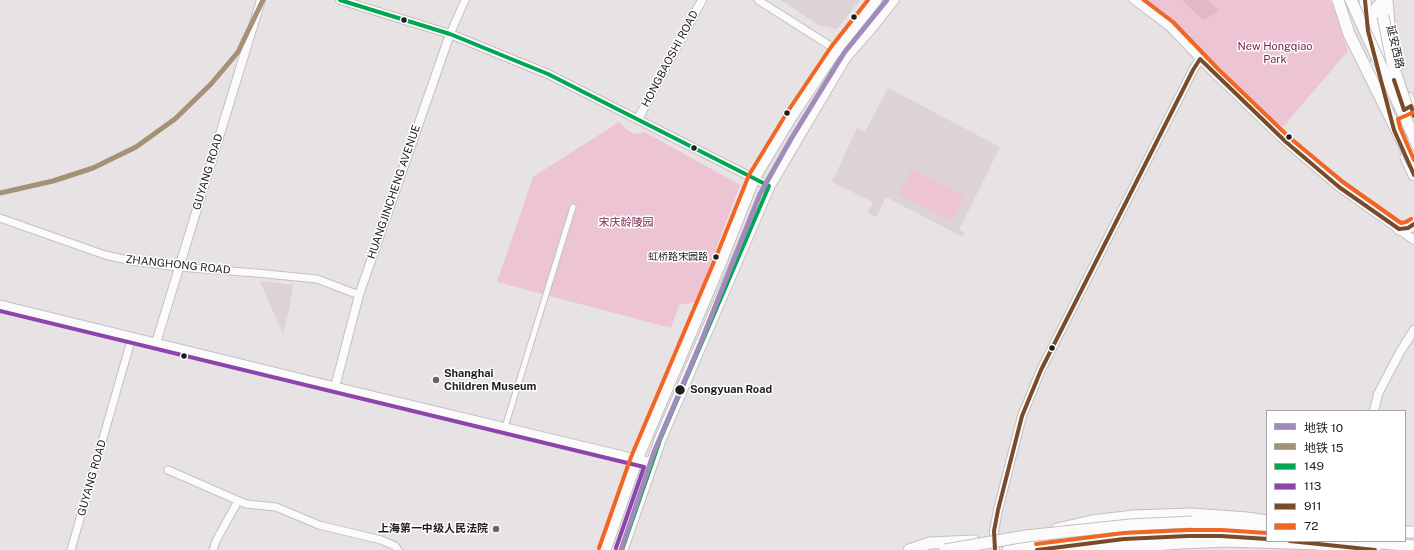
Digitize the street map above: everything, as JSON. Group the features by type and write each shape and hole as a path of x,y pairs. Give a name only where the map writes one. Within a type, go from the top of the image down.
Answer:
{"main road":[{"path":"605,550 637,459 722,259 754,178 793,114 836,50 876,0"},
{"path":"622,550 652,463 769,186 846,56 893,0"},
{"path":"1338,0 1349,34 1414,165"},
{"path":"1351,0 1414,137"},
{"path":"1365,0 1368,31 1383,87 1405,111 1414,132"},
{"path":"1377,0 1379,32 1405,111 1414,148"},
{"path":"1381,0 1393,66 1414,128"},
{"name":"延安西路","path":"1387,0 1389,26 1400,70 1405,111"},
{"path":"1405,111 1394,130 1414,175"},
{"path":"1399,229 1408,228 1414,224"},
{"path":"0,305 335,388 652,463"},
{"path":"945,550 1026,536 1092,521 1134,516 1191,514 1247,518 1266,524"},
{"path":"1026,536 1130,525 1192,522 1266,524"},
{"path":"909,550 930,544 994,545 1092,527 1177,523 1266,524"},
{"path":"1008,550 1128,531 1249,530 1266,532"},
{"path":"1037,550 1124,539 1188,536 1221,536 1266,539"},
{"path":"1079,550 1175,543 1225,542 1320,544"},
{"path":"1300,542 1375,550"}],"street":[{"name":"GUYANG ROAD","path":"156,343 261,0"},
{"path":"340,0 450,34 548,74 769,186"},
{"name":"HUANGJINCHENG AVENUE","path":"335,388 358,295 450,34 465,0"},
{"name":"HONGBAOSHI ROAD","path":"638,119 702,0"},
{"path":"758,0 846,56"},
{"path":"1134,0 1169,26 1200,59 1286,142 1339,187 1414,240"},
{"path":"994,545 994,531 998,510 1022,416 1041,370 1158,137 1200,59"},
{"path":"505,427 572,207"},
{"name":"ZHANGHONG ROAD","path":"0,218 105,255 132,261 179,267 256,272 317,279 358,295"},
{"path":"1374,410 1378,394 1400,352 1414,330"},
{"name":"GUYANG ROAD","path":"71,550 132,337"},
{"path":"168,470 246,504 276,507 319,526 381,540 395,546 398,550"},
{"path":"213,550 216,541 238,501"}],"shaded area":[{"path":"781,0 860,0 837,29 818,25"},
{"path":"1182,0 1208,0 1219,11 1203,20"},
{"path":"888,88 1000,147 959,230 965,233 963,237 886,197 876,217 868,213 873,202 832,182 857,128 865,132"},
{"path":"260,281 293,285 283,334"}],"green space":[{"name":"New Hongqiao Park","path":"1143,0 1331,0 1348,51 1283,127 1241,97 1174,23"},
{"name":"宋庆龄陵园","path":"619,122 634,134 645,132 740,185 696,302 679,305 671,328 497,282 533,177"},
{"path":"912,169 965,196 952,221 899,194"}],"metro line":[{"name":"15","path":"0,193 53,181 93,168 136,147 175,119 211,84 238,52 263,0"},
{"name":"10","path":"621,550 654,452 701,342 760,194 791,139 844,53 887,0"}],"transit line":[{"name":"149","path":"340,0 450,34 548,74 769,186 660,440 622,550"},
{"name":"72","path":"599,548 631,457 716,257 749,175 788,111 831,47 868,0"},
{"name":"72","path":"1144,0 1173,22 1218,69 1290,138 1343,182 1401,223 1411,219"},
{"name":"911","path":"1365,0 1368,31 1394,130 1414,175"},
{"name":"911","path":"995,550 994,531 998,510 1022,416 1041,370 1193,70 1200,59 1286,142 1339,187 1399,229 1408,228 1414,224"},
{"name":"911","path":"1394,80 1404,110 1411,106 1414,116"},
{"name":"72","path":"1414,112 1398,119 1400,128 1414,160"},
{"name":"113","path":"0,311 644,467 616,548"},
{"name":"72","path":"1036,544 1124,533 1188,530 1221,530 1266,533"},
{"name":"911","path":"1037,550 1124,539 1188,536 1221,536 1266,539"},
{"name":"911","path":"1299,542 1375,550"}],"place":[{"name":"虹桥路宋园路","path":"716,257"},
{"name":"Shanghai Children Museum","path":"436,380"},
{"name":"Songyuan Road","path":"680,390"},
{"name":"上海第一中级人民法院","path":"496,529"}]}
